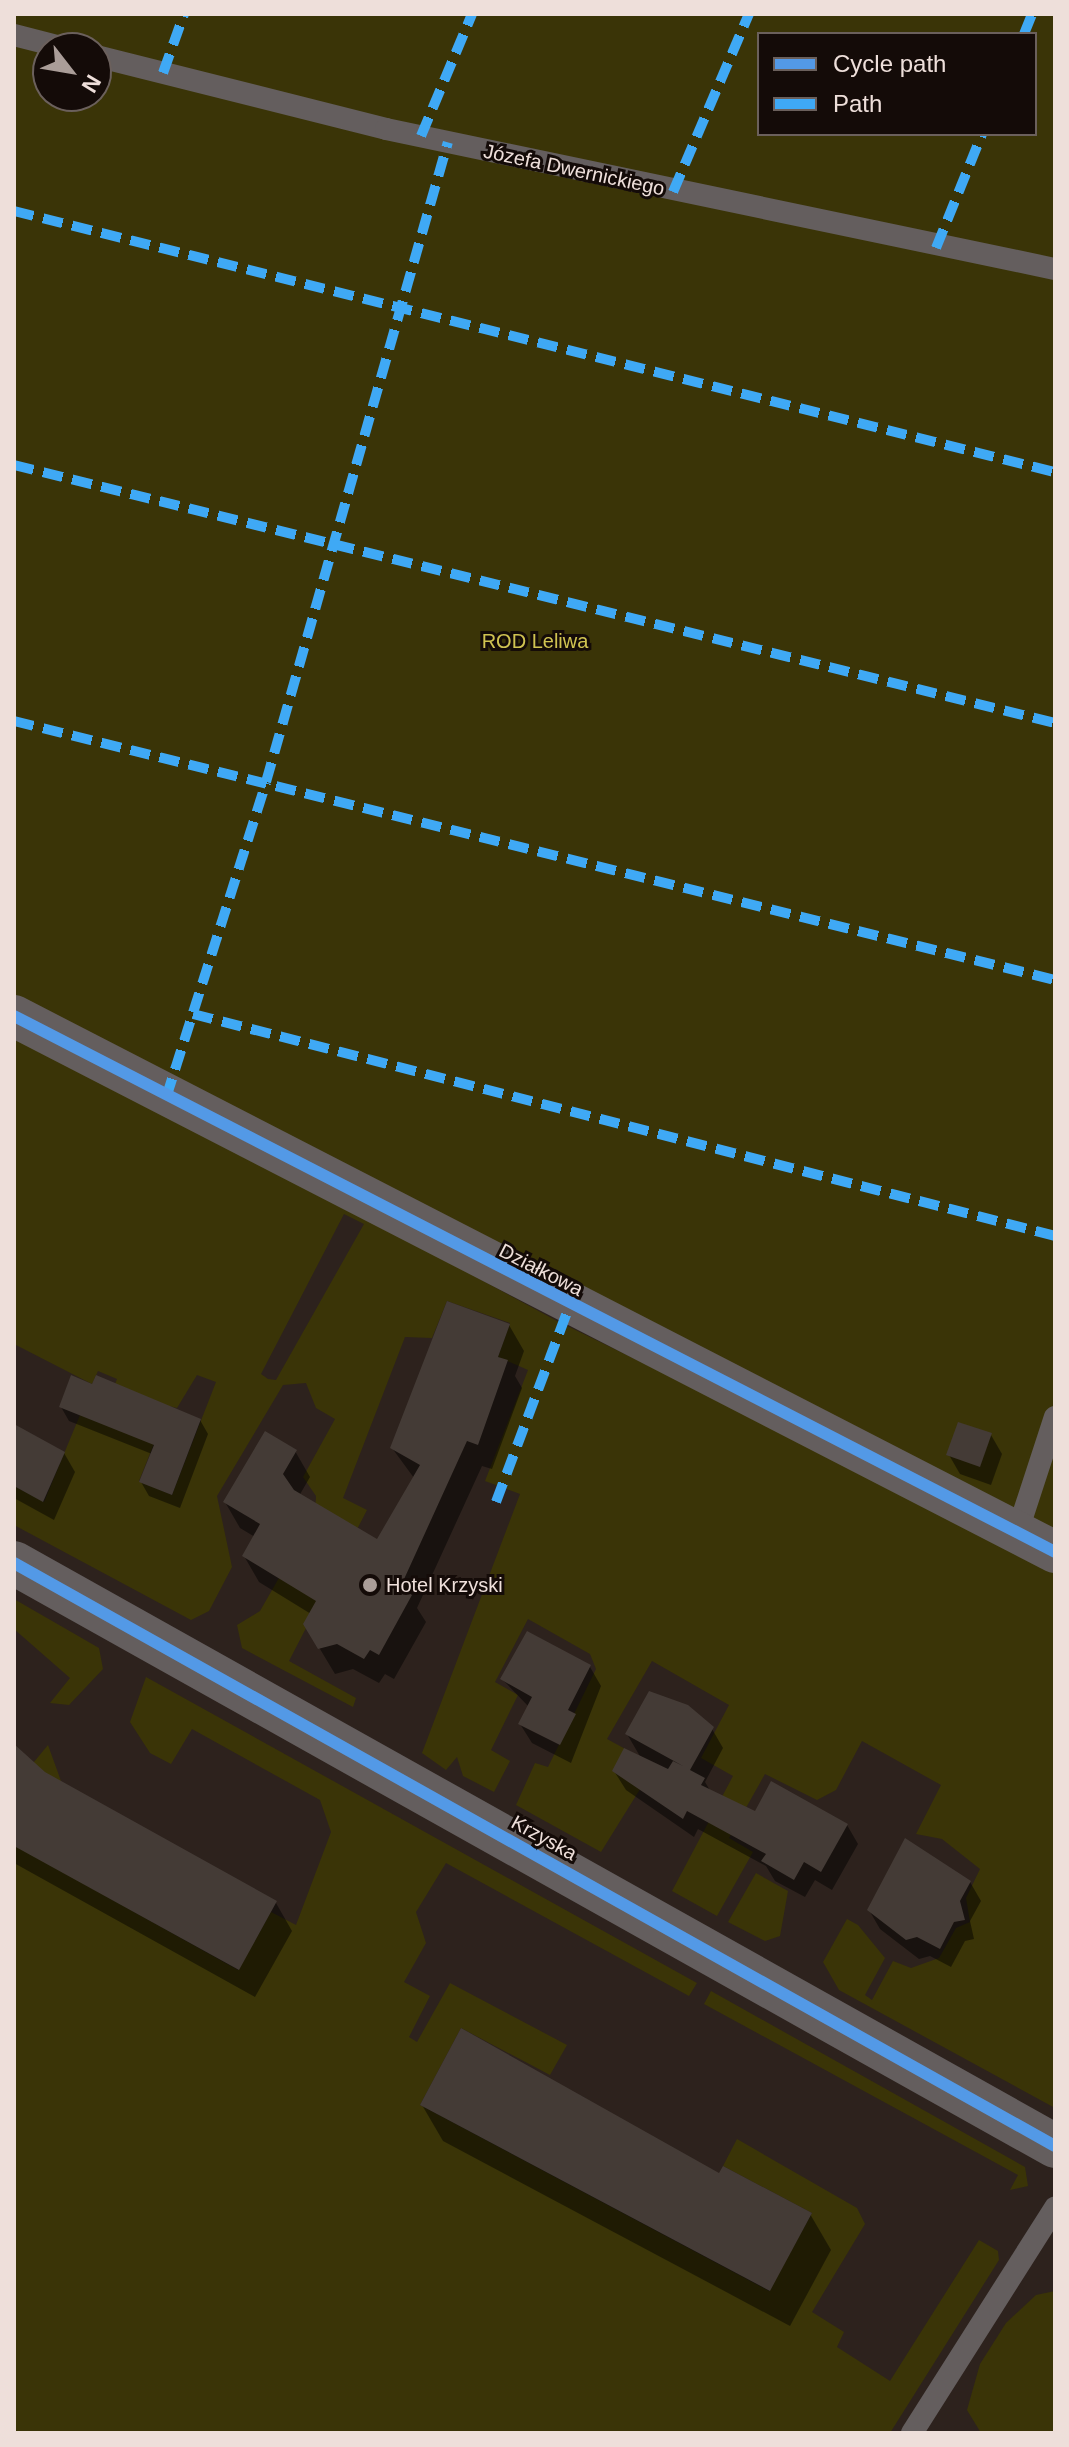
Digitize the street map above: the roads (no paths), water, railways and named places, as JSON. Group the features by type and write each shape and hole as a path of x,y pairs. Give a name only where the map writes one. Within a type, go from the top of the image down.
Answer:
{"street":[{"name":"Działkowa","path":"14,1016 1055,1552"},
{"name":"Krzyska","path":"14,1563 1055,2146"}],"lane":[{"name":"Józefa Dwernickiego","path":"112,60 386,129 1055,269"},
{"path":"1017,1533 1055,1417"},
{"path":"912,2433 1055,2208"}],"place":[{"name":"Hotel Krzyski","path":"370,1585"}],"park label":[{"name":"ROD Leliwa","path":"535,641"}]}
